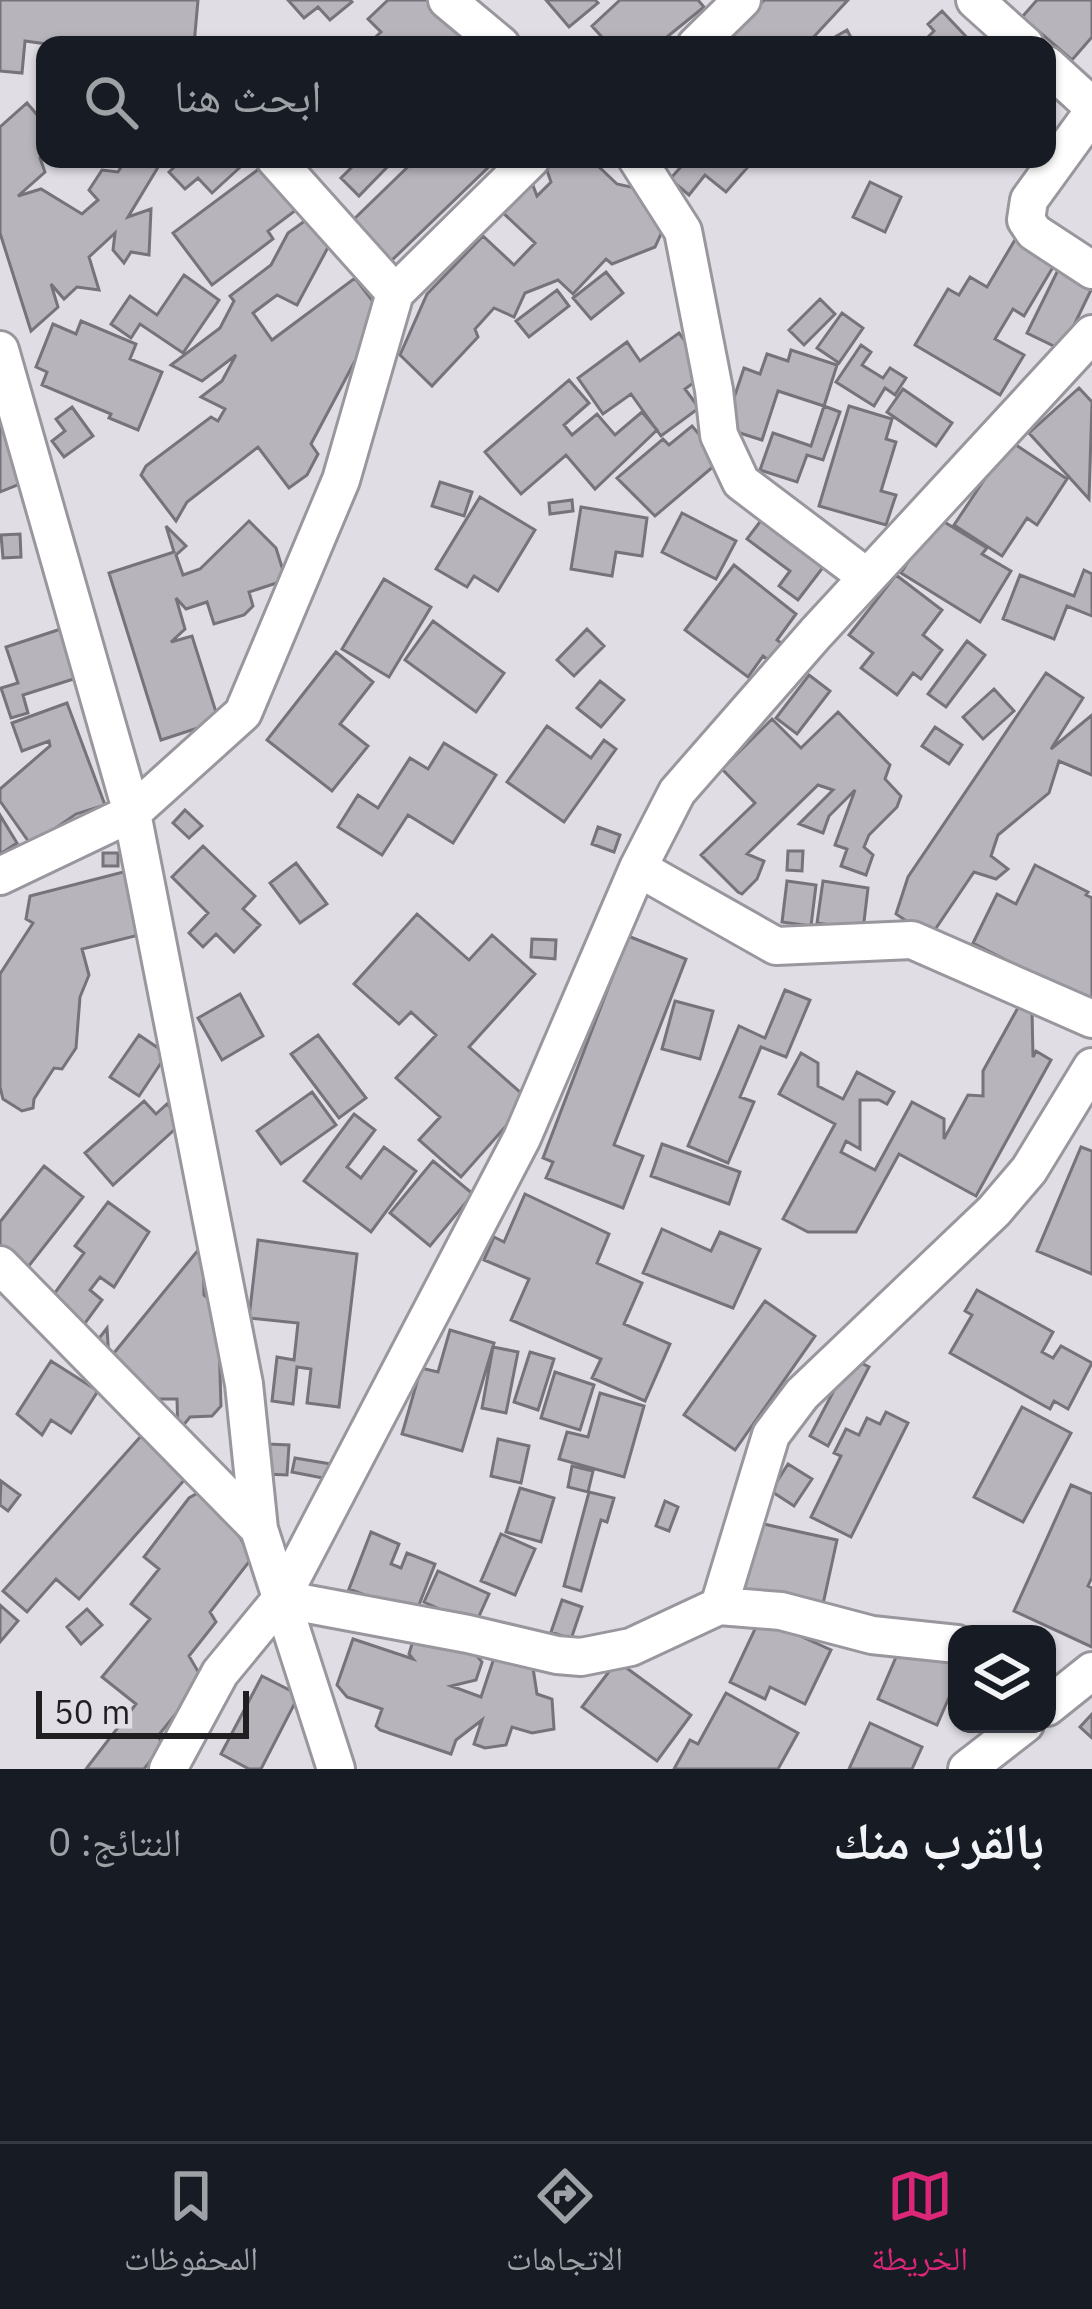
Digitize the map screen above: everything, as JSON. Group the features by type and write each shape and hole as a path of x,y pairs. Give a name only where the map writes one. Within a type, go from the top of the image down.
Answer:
{"street":[{"path":"447,0 490,36"},
{"path":"705,36 742,0"},
{"path":"975,0 1015,36"},
{"path":"1056,74 1092,109 1056,161"},
{"path":"283,168 395,293"},
{"path":"0,876 132,813 243,712 340,480 395,293 522,168"},
{"path":"644,168 683,231 719,435 741,482 867,578"},
{"path":"1051,168 1029,200 1026,220 1034,232 1092,270"},
{"path":"0,350 132,813 244,1384 259,1529 336,1769"},
{"path":"168,1769 220,1673 281,1599 522,1138 638,868 676,792 867,578 1086,358"},
{"path":"638,868 776,946 912,940 1092,1019"},
{"path":"719,1606 771,1435 802,1394 994,1211 1029,1170 1092,1067"},
{"path":"0,1265 259,1529"},
{"path":"281,1599 581,1657 632,1646 719,1606 781,1611 872,1635 948,1644"},
{"path":"1056,1667 1088,1675"},
{"path":"1056,1699 1088,1675"},
{"path":"968,1769 1014,1733"}],"building":[{"path":"0,0 198,0 195,36 36,36 36,43 25,41 22,73 0,71"},
{"path":"288,0 352,2 330,20 318,7 304,18"},
{"path":"388,0 436,0 471,36 377,36 381,32 368,19"},
{"path":"546,0 595,0 598,3 569,27"},
{"path":"620,0 698,0 704,7 668,36 601,36 592,26"},
{"path":"764,0 848,0 815,36 731,36"},
{"path":"1037,0 1092,0 1092,37 1072,60 1056,46 1056,36 1044,36 1022,17"},
{"path":"942,11 966,36 929,36 934,31 928,24"},
{"path":"27,103 36,114 36,168 45,172 18,196 41,189 82,214 98,200 89,190 102,170 158,168 128,217 151,209 149,255 131,252 124,263 113,250 115,233 89,257 99,290 77,287 64,299 51,284 58,307 31,331 0,233 0,127"},
{"path":"173,168 239,168 212,193 198,178 185,189 169,172"},
{"path":"260,168 271,168 300,207 268,231 273,239 212,285 173,233"},
{"path":"351,168 386,168 359,196 341,178"},
{"path":"407,168 488,168 390,262 351,222"},
{"path":"546,168 600,168 617,184 653,192 666,223 655,247 612,264 606,259 573,294 558,280 525,293 514,317 494,308 475,329 478,337 432,386 400,355 427,294 483,236 514,265 535,243 500,210 529,175 537,196 551,182"},
{"path":"680,168 747,168 726,192 705,175 689,195 670,179"},
{"path":"870,182 901,197 885,232 853,217"},
{"path":"313,215 332,240 297,305 277,295 253,313 272,340 355,278 381,312 311,444 318,454 307,475 289,488 258,447 187,502 176,521 141,475 146,466 211,417 218,421 225,409 201,397 222,381 236,355 202,381 171,365 220,328 234,301 230,296 271,265 288,233"},
{"path":"1019,233 1059,257 1024,316 1013,309 995,339 1024,355 1000,395 915,345 948,289 959,295 970,277 987,287"},
{"path":"1061,264 1092,279 1062,350 1027,333"},
{"path":"606,272 623,293 591,319 573,298"},
{"path":"184,275 219,300 183,353 140,324 131,338 111,324 130,296 157,315"},
{"path":"557,290 569,306 529,337 516,321"},
{"path":"820,299 835,314 804,345 789,330"},
{"path":"842,313 863,328 839,363 817,348"},
{"path":"81,321 136,344 130,359 162,372 138,430 42,385 47,372 36,367 53,324 76,334"},
{"path":"679,333 708,372 685,389 699,408 661,436 631,394 603,414 578,378 627,342 640,361"},
{"path":"861,345 871,352 862,365 883,378 890,368 906,378 895,395 885,388 874,406 836,382"},
{"path":"791,350 837,365 824,406 778,391 762,440 724,428 744,368 760,374 767,354 788,361"},
{"path":"569,380 589,403 564,425 572,435 597,414 615,435 642,412 657,430 595,489 566,455 521,494 485,452"},
{"path":"1079,388 1092,402 1089,499 1029,433"},
{"path":"903,389 952,423 936,446 887,412"},
{"path":"824,406 840,412 823,460 807,455 797,482 760,470 773,433 811,446"},
{"path":"849,406 892,419 886,439 896,442 881,491 896,495 886,525 819,506"},
{"path":"72,407 93,436 64,457 52,441 65,431 56,419"},
{"path":"0,418 25,482 0,492"},
{"path":"692,426 721,460 655,516 617,478 663,439 669,445"},
{"path":"1010,441 1067,479 1037,525 1027,518 1002,556 954,525"},
{"path":"440,482 472,492 464,516 432,506"},
{"path":"480,497 535,530 498,591 474,576 467,587 436,569"},
{"path":"572,500 573,511 550,514 549,503"},
{"path":"581,507 647,518 642,556 616,552 612,576 571,569"},
{"path":"769,510 831,557 798,600 779,586 790,571 747,539"},
{"path":"682,513 736,541 716,579 662,552"},
{"path":"936,517 987,548 982,554 1011,571 980,622 901,573"},
{"path":"249,521 276,548 286,580 249,592 253,606 244,615 214,624 207,602 186,609 176,598 185,629 171,642 192,636 216,712 201,727 161,740 109,573 174,552 166,526 186,546 176,555 183,575 200,569"},
{"path":"20,534 21,557 3,558 1,535"},
{"path":"734,565 796,614 777,640 785,646 772,663 763,656 748,677 685,630"},
{"path":"1084,570 1092,574 1092,616 1067,606 1054,639 1003,619 1020,575 1074,596"},
{"path":"896,575 942,610 923,635 942,650 921,679 913,673 897,695 861,668 873,653 849,635"},
{"path":"384,579 431,607 389,677 342,649"},
{"path":"433,621 504,673 476,712 405,660"},
{"path":"67,627 83,676 23,695 28,713 11,718 1,688 18,683 6,647"},
{"path":"587,629 604,646 574,676 557,660"},
{"path":"967,641 985,655 946,707 928,694"},
{"path":"336,652 373,682 340,724 368,746 332,791 267,740"},
{"path":"1046,673 1083,698 1051,749 1092,715 1092,775 1059,761 1049,793 998,835 991,856 1008,869 996,879 974,872 930,937 896,914 908,877"},
{"path":"809,675 830,691 797,734 776,718"},
{"path":"600,681 624,700 601,727 577,708"},
{"path":"994,689 1014,711 983,739 963,717"},
{"path":"67,703 105,805 76,814 31,845 0,801 0,789 50,746 49,741 22,751 12,723"},
{"path":"838,712 890,765 885,779 901,796 897,807 869,835 864,847 873,855 866,875 841,866 847,849 835,845 855,790 829,816 823,833 799,824 833,790 818,785 747,854 764,861 757,879 742,894 738,892 701,855 755,803 722,769 772,719 801,748"},
{"path":"547,726 591,758 604,740 616,749 564,822 507,782"},
{"path":"935,727 962,745 949,764 922,746"},
{"path":"444,743 496,775 453,843 408,815 382,855 338,827 358,795 378,808 410,758 428,769"},
{"path":"185,810 202,826 189,838 173,823"},
{"path":"0,815 17,843 0,854"},
{"path":"598,827 620,835 614,852 592,844"},
{"path":"203,846 255,896 243,909 260,925 234,952 216,934 203,947 189,933 208,913 172,877"},
{"path":"788,851 803,851 802,871 787,870"},
{"path":"103,853 118,853 118,866 103,866"},
{"path":"296,863 327,904 300,923 270,883"},
{"path":"1035,865 1092,898 1092,1013 1053,984 973,943 997,894 1016,904"},
{"path":"131,870 145,922 135,936 82,949 89,975 80,997 76,1048 62,1069 54,1068 33,1108 22,1111 3,1099 0,1087 0,974 33,923 26,919 30,896"},
{"path":"787,881 816,885 811,926 782,922"},
{"path":"823,881 868,888 863,930 817,923"},
{"path":"417,914 469,960 492,935 535,974 469,1047 529,1100 461,1177 419,1140 440,1117 396,1078 436,1035 411,1012 399,1024 354,984"},
{"path":"628,936 686,959 614,1145 643,1156 623,1208 546,1178 553,1162 543,1158"},
{"path":"532,939 556,940 555,959 531,957"},
{"path":"785,990 810,1000 786,1057 761,1047 740,1097 754,1102 728,1163 688,1146 739,1026 765,1038"},
{"path":"240,994 263,1036 222,1060 198,1018"},
{"path":"675,1001 713,1011 700,1059 662,1049"},
{"path":"1020,1004 1032,1010 1033,1057 1036,1051 1051,1060 976,1196 899,1154 856,1232 808,1232 783,1219 835,1124 779,1094 801,1053 818,1063 818,1086 843,1099 857,1072 894,1092 887,1104 860,1100 860,1149 846,1141 841,1152 875,1170 912,1102 944,1119 944,1139 968,1095 983,1096 983,1071"},
{"path":"139,1035 167,1054 139,1096 110,1077"},
{"path":"318,1035 366,1098 339,1118 291,1054"},
{"path":"312,1092 336,1125 281,1164 257,1131"},
{"path":"144,1101 156,1114 167,1104 183,1122 113,1185 85,1153"},
{"path":"354,1114 375,1130 347,1167 361,1178 384,1147 416,1171 371,1232 304,1181"},
{"path":"662,1144 740,1172 729,1204 651,1176"},
{"path":"1081,1147 1092,1151 1092,1274 1037,1251"},
{"path":"433,1161 473,1194 430,1246 390,1213"},
{"path":"44,1166 83,1197 28,1267 0,1245 0,1222"},
{"path":"525,1194 609,1234 597,1263 642,1283 624,1324 670,1344 645,1401 592,1378 601,1359 511,1320 529,1279 484,1260 494,1237 504,1242"},
{"path":"108,1202 149,1232 114,1287 100,1277 90,1290 102,1300 80,1330 46,1305 84,1253 75,1246"},
{"path":"662,1229 711,1251 720,1232 760,1249 733,1308 643,1273"},
{"path":"258,1240 357,1254 339,1407 307,1403 311,1369 297,1367 293,1404 272,1401 277,1357 294,1360 298,1323 249,1318"},
{"path":"203,1244 204,1295 218,1306 221,1406 212,1416 190,1417 178,1432 177,1399 158,1399 90,1350 107,1328 109,1359"},
{"path":"977,1290 1053,1332 1042,1352 1053,1358 1061,1346 1092,1363 1068,1409 1054,1401 1050,1409 950,1353 972,1315 965,1311"},
{"path":"765,1301 815,1336 735,1450 684,1415"},
{"path":"450,1330 494,1343 462,1451 402,1434 421,1368 438,1372"},
{"path":"493,1347 518,1352 506,1413 482,1408"},
{"path":"530,1352 554,1359 538,1410 514,1402"},
{"path":"851,1358 869,1367 828,1446 810,1436"},
{"path":"51,1361 98,1391 71,1433 51,1420 42,1435 17,1414"},
{"path":"555,1372 594,1385 580,1430 541,1418"},
{"path":"600,1393 644,1406 624,1477 559,1459 567,1432 588,1437"},
{"path":"1022,1407 1071,1433 1023,1522 974,1497"},
{"path":"886,1412 908,1423 851,1537 811,1517 841,1456 834,1453 846,1429 859,1435 867,1418 880,1424"},
{"path":"141,1436 187,1477 79,1599 56,1579 27,1612 3,1591"},
{"path":"498,1439 529,1446 521,1483 491,1476"},
{"path":"267,1444 289,1445 287,1475 265,1474"},
{"path":"295,1458 331,1464 328,1479 292,1472"},
{"path":"788,1464 812,1479 794,1506 771,1491"},
{"path":"572,1466 593,1471 588,1492 568,1487"},
{"path":"1,1481 20,1495 8,1511 0,1505"},
{"path":"1071,1485 1092,1494 1092,1577 1088,1586 1092,1588 1092,1647 1056,1630 1056,1625 1044,1625 1014,1611"},
{"path":"210,1486 252,1558 210,1612 216,1622 189,1656 203,1680 158,1736 163,1745 144,1769 86,1769 136,1704 102,1677 150,1619 131,1604 159,1569 144,1557 189,1498"},
{"path":"520,1488 554,1498 541,1542 506,1532"},
{"path":"589,1492 614,1498 607,1522 601,1520 581,1591 564,1586"},
{"path":"665,1501 678,1507 669,1531 656,1526"},
{"path":"759,1523 837,1540 823,1604 743,1596"},
{"path":"371,1532 399,1544 391,1564 401,1568 407,1553 435,1564 413,1620 404,1610 349,1589"},
{"path":"501,1534 535,1549 515,1595 481,1581"},
{"path":"438,1571 489,1594 475,1625 424,1602"},
{"path":"562,1600 582,1607 571,1639 551,1632"},
{"path":"0,1605 18,1621 0,1642"},
{"path":"87,1609 102,1625 81,1644 67,1627"},
{"path":"764,1610 799,1626 796,1634 831,1650 805,1704 770,1687 765,1699 730,1682"},
{"path":"415,1634 473,1651 482,1662 476,1680 451,1686 481,1697 498,1657 533,1668 537,1694 552,1699 554,1729 532,1733 512,1727 506,1745 485,1748 474,1744 482,1720 456,1740 451,1754 380,1730 376,1726 382,1709 347,1697 337,1685 353,1639 413,1659 409,1654"},
{"path":"903,1641 948,1661 948,1700 937,1725 878,1699"},
{"path":"617,1661 691,1715 657,1761 582,1707"},
{"path":"262,1676 299,1695 261,1769 249,1769 221,1754"},
{"path":"726,1693 798,1733 778,1769 674,1769 690,1740 698,1744"},
{"path":"1092,1714 1092,1738 1080,1727"},
{"path":"870,1723 922,1747 912,1769 849,1769"}]}
